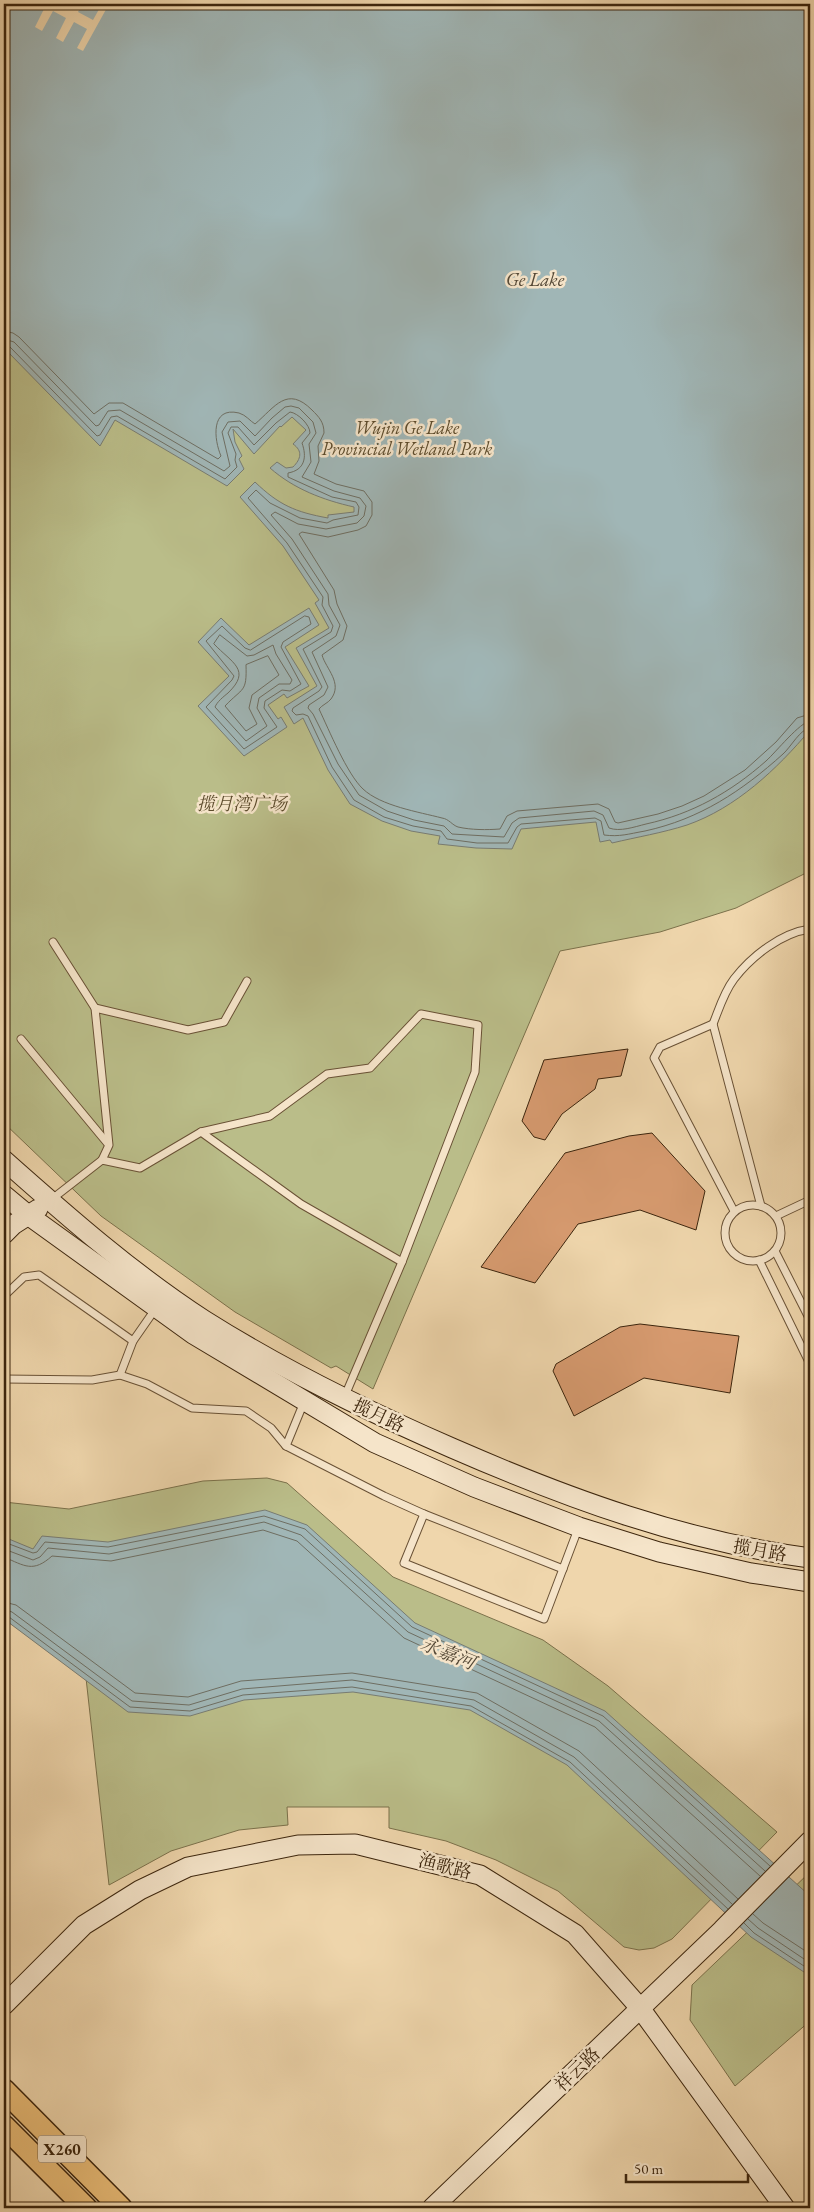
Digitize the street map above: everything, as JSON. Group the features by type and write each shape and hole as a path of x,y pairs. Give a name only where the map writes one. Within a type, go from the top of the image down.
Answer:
{"main road":[{"name":"X260","path":"4,2090 121,2208"},
{"name":"X260","path":"4,2126 86,2208"}],"street":[{"name":"揽月路","path":"4,1160 139,1274 204,1320 295,1374 388,1420 486,1463 590,1503 685,1533 757,1551 810,1558"},
{"name":"揽月路","path":"4,1195 28,1215 193,1334 304,1402 376,1443 474,1487 579,1527 659,1552 751,1573 810,1582"},
{"path":"4,1234 13,1225 51,1200"},
{"name":"祥云路","path":"432,2208 722,1930 794,1860 810,1841"},
{"name":"渔歌路","path":"4,2005 84,1925 140,1890 188,1867 298,1845 355,1844 480,1875 574,1934 640,2008 785,2208"}],"lane":[{"path":"761,1206 713,1024 721,1003 734,979 765,949 798,931 810,929"},
{"path":"51,1200 102,1160 109,1145 95,1008 53,942"},
{"path":"95,1008 188,1030 224,1022 247,980"},
{"path":"102,1160 140,1168 201,1132 270,1116 327,1074 370,1068 421,1014 478,1025 474,1072 402,1262 344,1398"},
{"path":"713,1024 660,1047 654,1058 734,1211"},
{"path":"21,1039 109,1145"},
{"path":"201,1132 301,1204 402,1262"},
{"path":"776,1216 810,1200"},
{"path":"751,1204 761,1206 776,1216 780,1224 781,1234 774,1251 759,1260 740,1258 727,1245 724,1236 728,1218 734,1211 751,1204"},
{"path":"774,1251 810,1320"},
{"path":"759,1260 810,1364"},
{"path":"4,1296 24,1277 39,1275 133,1341"},
{"path":"120,1375 133,1341 156,1308"},
{"path":"4,1379 92,1380 120,1375 147,1384 192,1408 246,1411 271,1428 286,1446 384,1496 563,1570"},
{"path":"286,1446 304,1402"},
{"path":"424,1514 404,1563 544,1619 579,1527"}],"green space":[{"name":"Wujin Ge Lake Provincial Wetland Park","path":"4,4 810,4 810,871 736,908 660,932 560,951 373,1389 336,1366 331,1368 235,1312 101,1216 4,1123"},
{"path":"267,1478 287,1483 393,1577 543,1640 608,1686 777,1832 672,1939 654,1948 639,1950 624,1947 558,1891 496,1860 446,1841 389,1828 389,1807 287,1807 288,1825 239,1830 171,1851 109,1885 76,1588 4,1560 4,1502 69,1509 203,1481"},
{"path":"810,1872 810,2021 735,2086 690,2020 692,1985"}],"water":[{"name":"Ge Lake","path":"4,4 810,4 810,730 784,759 739,798 705,818 678,828 612,843 610,840 600,842 596,822 521,829 512,849 438,844 440,836 411,831 382,821 350,804 328,770 303,718 294,724 284,707 317,686 296,648 329,628 315,603 319,600 283,546 240,497 255,482 280,502 306,513 328,518 328,515 354,512 354,507 309,493 289,482 270,468 277,462 286,468 293,467 298,461 300,452 293,444 306,430 292,417 280,426 254,454 233,429 235,442 242,456 239,459 244,469 227,486 115,420 100,446 4,350"},
{"path":"309,608 319,625 285,647 309,686 287,698 284,694 268,705 278,719 281,717 287,727 244,756 198,706 229,676 198,642 221,618 249,645"},
{"name":"永嘉河","path":"265,1510 307,1525 415,1623 605,1711 810,1896 810,1976 751,1937 567,1765 470,1710 353,1692 244,1700 190,1716 128,1712 4,1619 4,1537 33,1549 42,1536 108,1542"}],"pier":[{"path":"39,4 63,4 71,8 74,4 82,4 78,12 93,20 102,4 109,4 83,51 77,48 87,29 74,22 63,42 56,38 66,18 53,11 42,31 35,27 45,7"}],"building":[{"path":"628,1049 621,1076 598,1079 595,1089 562,1114 545,1140 534,1137 522,1121 544,1060"},
{"path":"652,1133 705,1191 696,1230 640,1210 578,1224 535,1283 481,1267 565,1153 629,1136"},
{"path":"640,1324 739,1336 730,1393 644,1378 574,1416 553,1371 556,1364 620,1327"}],"park label":[{"name":"揽月湾广场","path":"242,803"}]}
